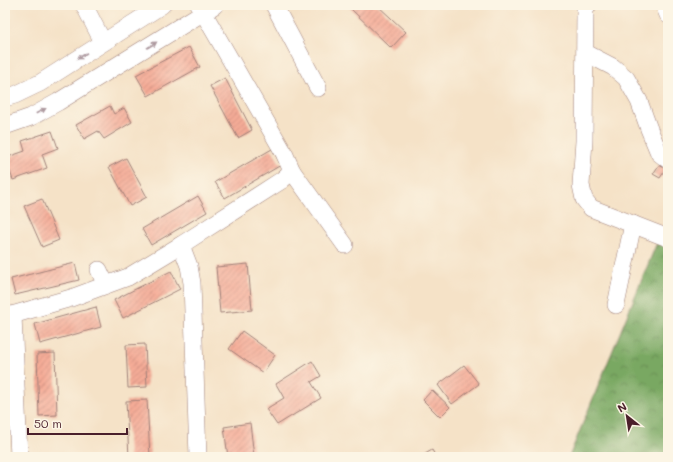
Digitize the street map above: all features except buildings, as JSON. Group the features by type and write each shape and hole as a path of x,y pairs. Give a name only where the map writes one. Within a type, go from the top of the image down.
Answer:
{"street":[{"path":"84,5 103,42"},
{"path":"5,98 40,83 162,5"},
{"path":"274,5 318,88"},
{"path":"588,5 585,10 586,53 584,141 581,185 584,199 591,208 668,238"},
{"path":"664,5 668,15"},
{"path":"5,126 31,117 58,102 206,8 284,153 292,171 344,245"},
{"path":"586,53 613,67 626,78 639,101 649,129 660,152 668,160"},
{"path":"19,457 9,316 71,298 102,278 128,277 282,180 292,171"},
{"path":"616,305 633,224"},
{"path":"181,245 189,266 192,283 190,393 198,457"}],"green space":[{"path":"668,231 668,457 569,457 656,245"}]}
